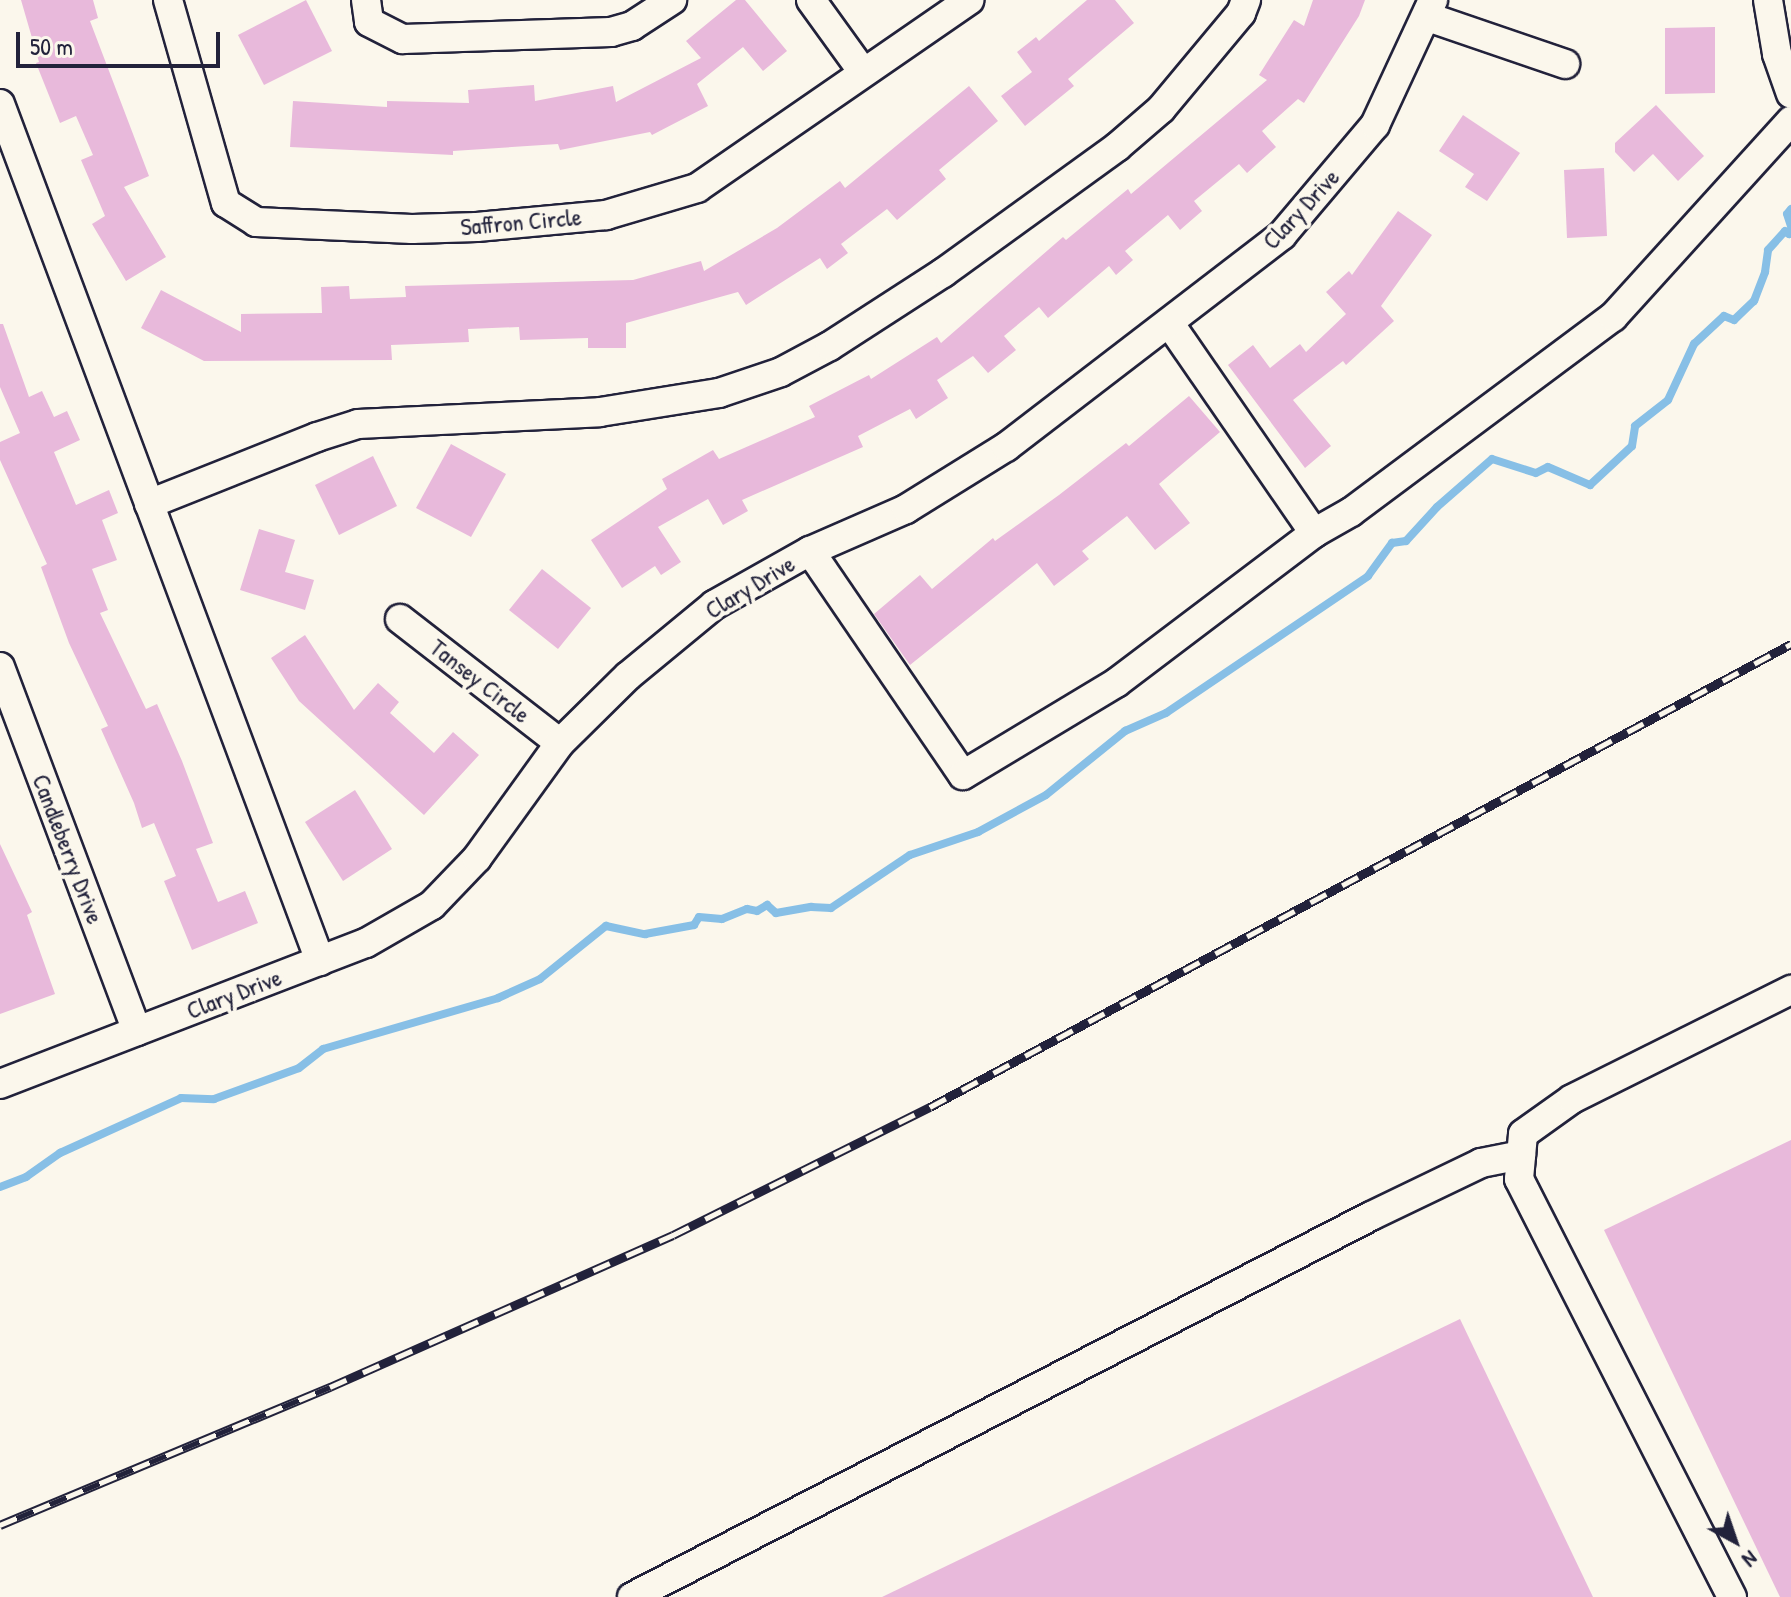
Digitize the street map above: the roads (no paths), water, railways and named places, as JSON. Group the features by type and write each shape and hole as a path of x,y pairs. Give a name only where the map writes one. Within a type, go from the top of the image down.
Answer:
{"street":[{"name":"Saffron Circle","path":"168,0 226,203 256,222 464,228 606,215 697,188 970,0"},
{"path":"366,0 369,22 403,39 611,32 632,26 672,0"},
{"path":"811,0 863,72"},
{"path":"149,504 317,437 358,424 600,412 719,393 781,372 830,346 943,273 1117,147 1161,109 1241,13 1246,0"},
{"path":"1768,0 1777,54 1791,94"},
{"path":"1431,9 1565,64"},
{"name":"Clary Drive","path":"0,1084 366,943 432,905 477,858 560,743 628,676 714,605 810,551 906,509 1006,447 1282,235 1375,125 1431,9"},
{"path":"0,104 320,961"},
{"path":"810,551 963,775 1116,683 1314,533 1351,512 1613,317 1791,121"},
{"path":"1170,324 1314,533"},
{"name":"Tansey Circle","path":"400,619 560,743"},
{"name":"Candleberry Drive","path":"0,667 137,1031"},
{"path":"1732,1597 1519,1179 1523,1134 1572,1099 1791,990"},
{"path":"632,1597 1371,1216 1481,1163 1521,1155"}],"waterway":[{"path":"1791,209 1787,214 1791,226"},
{"path":"0,1187 26,1177 60,1153 181,1098 214,1099 299,1068 323,1049 498,998 540,979 606,926 645,934 694,925 699,917 722,919 747,909 757,911 767,905 776,913 811,907 831,908 910,855 978,832 1046,795 1125,731 1166,713 1368,576 1392,543 1406,541 1437,507 1492,459 1536,473 1548,467 1590,485 1632,446 1635,426 1668,400 1694,344 1724,316 1734,320 1754,301 1765,272 1768,250 1785,231 1789,234 1791,229"}],"railway":[{"path":"0,1525 330,1387 673,1235 930,1107 1791,644"}]}
